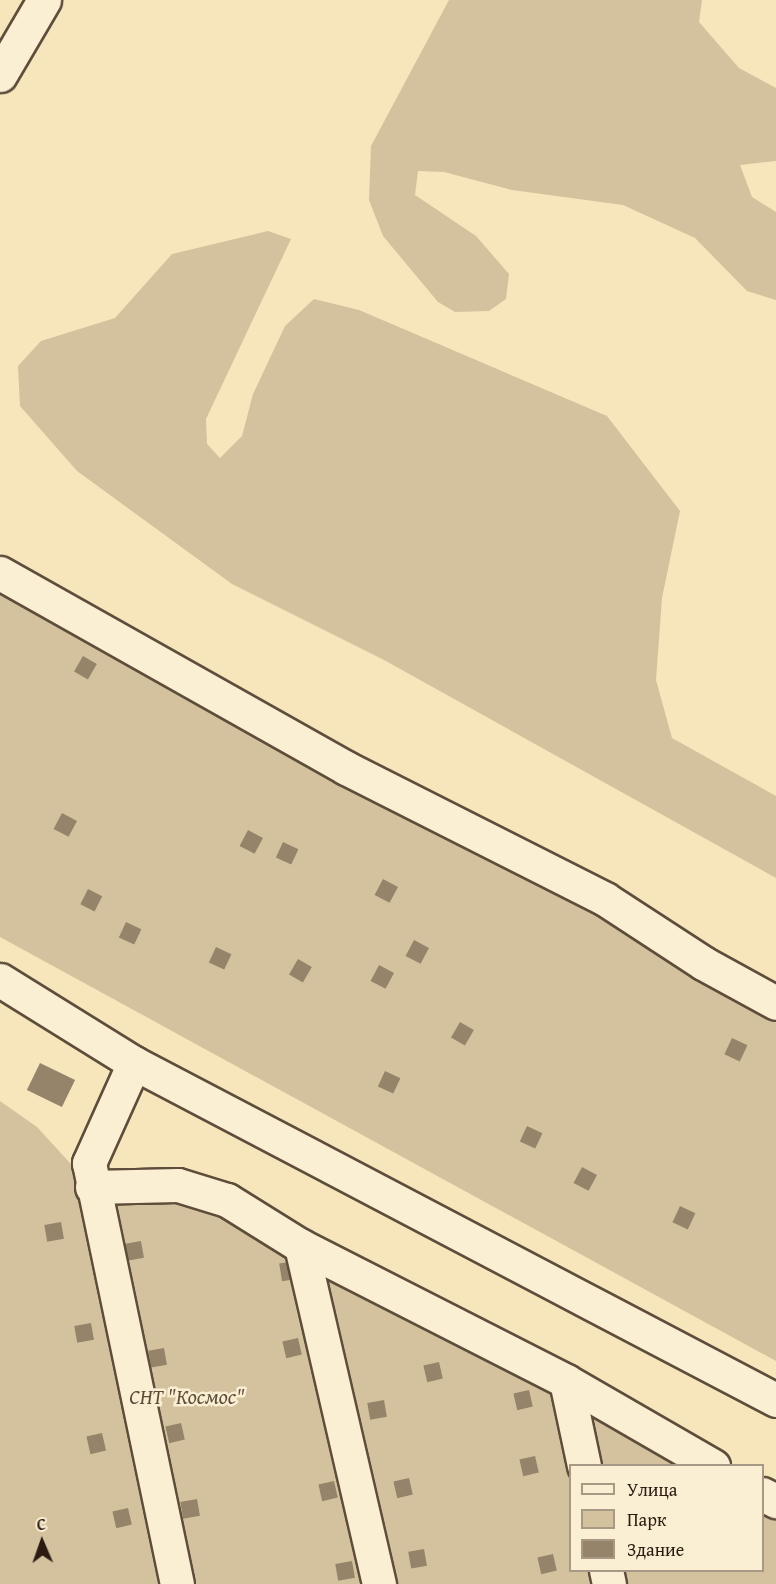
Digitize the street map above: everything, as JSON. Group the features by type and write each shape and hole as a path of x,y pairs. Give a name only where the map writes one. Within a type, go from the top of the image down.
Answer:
{"street":[{"path":"0,75 44,0"},
{"path":"0,573 346,768 605,899 703,963 776,1003"},
{"path":"0,980 134,1063 776,1400"},
{"path":"134,1063 89,1163 92,1187 177,1584"},
{"path":"92,1187 178,1185 227,1200 301,1246 566,1381 710,1464"},
{"path":"301,1246 379,1584"},
{"path":"566,1381 584,1464"}],"green space":[{"path":"449,0 702,0 699,22 739,68 776,88 776,161 740,165 752,197 776,212 776,300 747,291 695,238 623,205 512,190 444,172 418,171 415,195 476,236 509,274 506,299 489,311 455,312 438,302 383,236 369,200 371,146"},
{"path":"268,231 291,239 206,419 207,444 220,458 242,436 253,394 285,326 314,299 359,310 607,416 680,511 662,598 656,680 672,738 776,796 776,878 384,660 232,584 77,471 20,406 18,366 41,341 115,318 172,254"},
{"path":"0,586 600,909 776,1015 776,1361 0,937"},
{"name":"СНТ \"Космос\"","path":"0,1101 37,1127 92,1187 178,1185 711,1464 569,1464 569,1572 764,1572 764,1495 776,1501 776,1584 0,1584"}],"building":[{"path":"83,656 97,664 88,680 74,672"},
{"path":"62,813 77,821 69,837 54,829"},
{"path":"248,830 263,838 255,854 240,846"},
{"path":"283,842 298,849 291,865 276,857"},
{"path":"383,879 398,887 390,903 375,895"},
{"path":"88,889 102,896 95,911 80,904"},
{"path":"126,922 141,929 134,945 119,937"},
{"path":"414,940 429,948 421,964 406,956"},
{"path":"216,947 231,954 224,970 209,962"},
{"path":"298,959 312,967 303,983 289,975"},
{"path":"379,965 394,973 386,989 371,981"},
{"path":"460,1022 474,1030 465,1046 451,1038"},
{"path":"732,1038 747,1045 740,1061 724,1054"},
{"path":"40,1063 75,1080 62,1107 27,1090"},
{"path":"385,1071 400,1078 393,1094 378,1086"},
{"path":"527,1126 542,1133 535,1149 520,1141"},
{"path":"582,1167 597,1175 589,1191 574,1183"},
{"path":"680,1206 695,1213 688,1229 672,1222"},
{"path":"61,1222 64,1239 47,1242 44,1225"},
{"path":"141,1241 144,1258 127,1261 124,1244"},
{"path":"295,1261 298,1279 282,1281 279,1264"},
{"path":"91,1323 94,1340 77,1343 74,1326"},
{"path":"298,1338 302,1355 286,1358 282,1342"},
{"path":"164,1348 167,1365 151,1368 148,1351"},
{"path":"439,1362 443,1379 427,1382 423,1366"},
{"path":"529,1390 533,1407 517,1410 513,1394"},
{"path":"384,1400 387,1417 370,1420 367,1403"},
{"path":"181,1423 185,1440 169,1443 165,1427"},
{"path":"102,1433 106,1451 90,1454 86,1437"},
{"path":"535,1456 539,1473 523,1476 519,1460"},
{"path":"409,1478 413,1495 397,1498 393,1482"},
{"path":"334,1481 338,1498 322,1501 318,1485"},
{"path":"197,1499 200,1516 183,1519 180,1502"},
{"path":"128,1508 132,1525 116,1528 112,1512"},
{"path":"424,1549 427,1566 411,1569 408,1552"},
{"path":"553,1554 557,1571 541,1574 537,1558"},
{"path":"352,1561 355,1578 338,1581 335,1564"}]}
